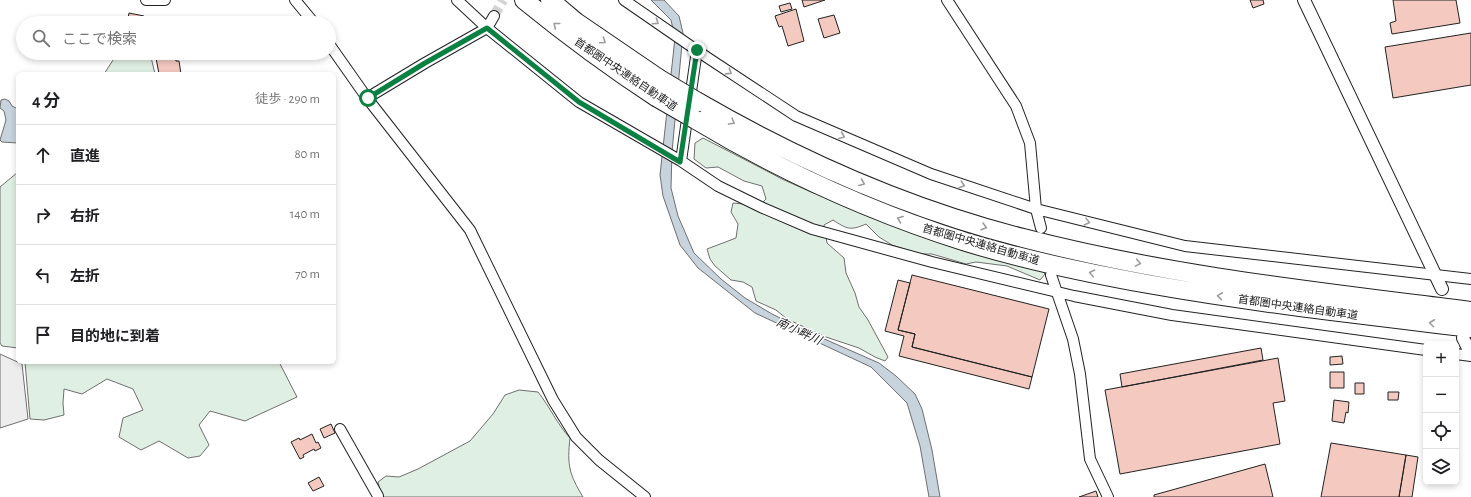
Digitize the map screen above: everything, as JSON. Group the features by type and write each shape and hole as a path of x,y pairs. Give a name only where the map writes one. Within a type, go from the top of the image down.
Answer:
{"highway":[{"name":"首都圏中央連絡自動車道","path":"524,0 616,71 656,97 740,146 788,171 844,197 907,221 974,244 1073,269 1205,294 1336,312 1467,333"},
{"name":"首都圏中央連絡自動車道","path":"550,0 576,22 658,78 747,131 850,179 911,203 1021,238 1113,259 1210,276 1471,311"}],"street":[{"path":"146,0 166,0"},
{"path":"295,0 308,16"},
{"path":"457,0 487,28 579,102 718,186 763,208 812,229 932,262 1074,296 1172,315 1423,350"},
{"path":"624,0 796,116 931,174 1036,209 1185,246 1471,279"},
{"path":"947,0 1016,106 1030,143 1036,209 1041,228"},
{"path":"1304,0 1442,289"},
{"path":"368,98 425,63 487,28 494,16"},
{"path":"680,162 697,50"},
{"path":"336,54 368,98 470,230 554,400 576,437 599,460 645,497"},
{"path":"1051,275 1072,339 1080,374 1090,459 1108,497"},
{"path":"1459,354 1471,355 1467,333"},
{"path":"340,429 378,497"}],"green space":[{"path":"113,60 152,60 155,72 105,72"},
{"path":"703,138 782,179 811,192 852,207 1036,263 1045,274 1040,280 1007,266 976,262 966,264 932,254 920,254 892,245 879,237 866,224 856,228 849,228 833,220 824,225 827,243 844,258 846,273 855,293 859,307 868,320 888,357 885,361 859,348 826,337 787,319 776,310 756,301 752,287 743,282 731,280 715,266 710,259 707,249 736,238 738,224 731,212 733,203 743,204 755,210 766,199 762,186 744,181 718,167 706,168 694,159 695,143"},
{"path":"16,174 16,348 2,346 0,343 0,187"},
{"path":"25,364 280,364 297,397 245,421 210,411 199,425 209,445 200,456 188,458 159,441 141,450 119,437 123,418 143,410 133,389 107,379 82,394 64,389 64,415 44,420 30,419"},
{"path":"519,390 538,392 570,438 570,469 583,497 382,497 378,482 386,476 399,477 418,469 470,441 493,414 505,395"}],"shaded area":[{"path":"0,354 16,361 16,364 22,364 28,419 0,428"}],"water":[{"name":"南小畔川","path":"651,0 664,0 679,16 683,33 672,152 671,188 678,216 694,253 721,279 745,298 772,314 813,334 879,363 896,376 915,394 922,409 932,450 940,497 929,497 920,446 907,403 871,367 755,313 698,268 680,245 663,196 660,175 675,38 671,20"},
{"path":"5,99 9,101 12,106 16,108 16,143 2,142 0,140 6,120 4,111 0,108 1,100"}],"building":[{"path":"802,0 825,0 804,7"},
{"path":"1250,0 1263,0 1264,4 1253,8"},
{"path":"1393,0 1456,0 1460,23 1392,34 1390,23 1396,21"},
{"path":"790,3 792,9 781,12 779,6"},
{"path":"796,9 804,41 788,46 782,26 779,27 775,16"},
{"path":"129,13 144,16 128,16"},
{"path":"834,15 840,33 824,38 818,19"},
{"path":"1471,33 1471,85 1393,98 1385,47"},
{"path":"156,60 179,61 181,72 159,72"},
{"path":"912,275 1049,309 1032,377 912,347 915,334 898,330"},
{"path":"898,280 910,283 898,330 915,334 912,347 1032,377 1029,389 899,356 904,336 885,331"},
{"path":"1261,348 1263,360 1122,387 1120,374"},
{"path":"1342,356 1343,364 1330,365 1330,357"},
{"path":"1278,358 1285,401 1273,403 1280,444 1120,474 1105,390"},
{"path":"1330,372 1344,372 1344,388 1330,388"},
{"path":"1355,383 1364,383 1364,394 1355,394"},
{"path":"1388,392 1399,392 1398,400 1388,400"},
{"path":"1334,400 1349,402 1348,413 1346,412 1344,423 1332,421"},
{"path":"331,424 335,433 324,438 320,429"},
{"path":"312,434 316,443 318,442 321,448 315,451 314,449 303,455 304,457 300,459 291,442 299,438 300,440"},
{"path":"1331,443 1406,455 1399,497 1321,497"},
{"path":"1406,455 1418,457 1412,497 1399,497"},
{"path":"1265,464 1273,497 1154,497 1154,495"},
{"path":"319,477 324,486 313,491 308,483"},
{"path":"1096,491 1098,497 1079,497"}],"tunnel":[{"path":"494,16 503,0"}],"route":[{"path":"368,98 425,63 487,28 579,102 680,162 697,50"}]}
